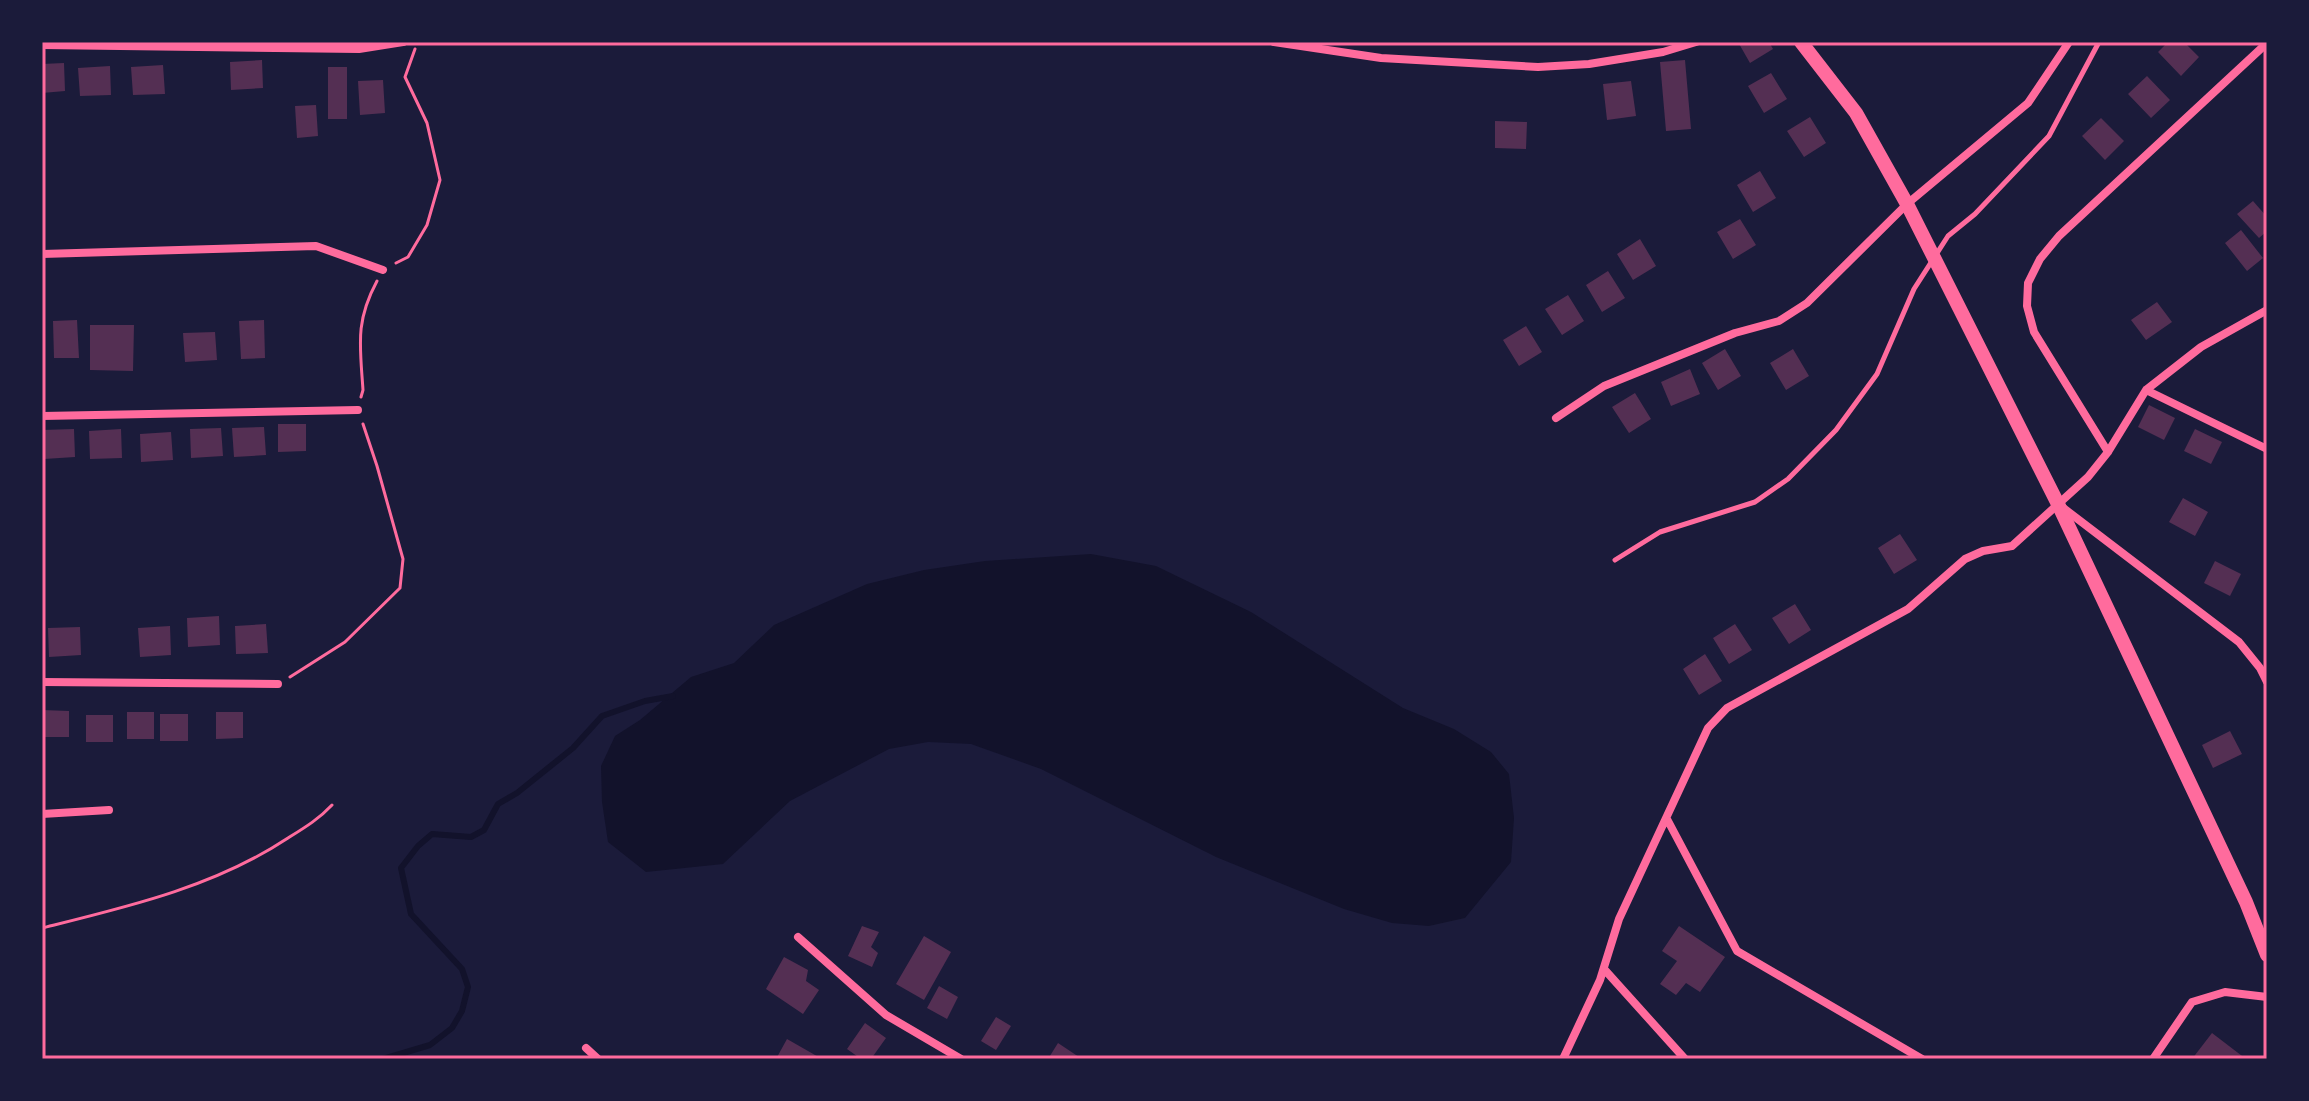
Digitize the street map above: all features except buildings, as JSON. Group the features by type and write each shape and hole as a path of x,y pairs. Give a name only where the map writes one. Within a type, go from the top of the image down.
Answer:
{"street":[{"path":"42,45 359,49 403,42"},
{"path":"1274,42 1381,58 1538,67 1589,64 1663,52 1696,42"},
{"path":"1801,42 1856,113 1907,204 2058,504 2246,902 2267,955"},
{"path":"1556,418 1604,386 1735,333 1779,321 1807,303 1907,204 2028,103 2069,42"},
{"path":"2108,452 2034,332 2027,306 2028,283 2040,259 2059,236 2267,43"},
{"path":"42,254 316,246 383,270"},
{"path":"1563,1059 1604,969 1619,919 1708,728 1727,708 1908,609 1965,559 1983,551 2012,546 2088,477 2108,452 2146,390 2201,347 2267,310"},
{"path":"2146,390 2267,449"},
{"path":"42,416 358,410"},
{"path":"2058,504 2239,642 2267,682"},
{"path":"42,682 278,684"},
{"path":"42,814 109,810"},
{"path":"1667,819 1737,951 1922,1059"},
{"path":"798,937 886,1015 961,1059"},
{"path":"1604,969 1685,1059"},
{"path":"2153,1059 2192,1002 2225,992 2267,997"},
{"path":"586,1048 598,1059"}],"lane":[{"path":"1615,560 1660,532 1755,502 1788,479 1836,430 1877,374 1901,313 1948,236 1975,214 2049,136 2099,42"}],"path":[{"path":"278,684 345,642 400,588 403,559 358,410 363,390 359,337 365,304 383,270 408,257 427,225 440,180 427,123 405,77 418,42"},
{"path":"42,928 161,896 243,865 321,817 332,805"}],"shaded area":[{"path":"1091,554 1156,566 1251,612 1403,708 1454,729 1491,752 1509,774 1514,818 1511,862 1465,918 1429,926 1392,923 1344,909 1216,857 1041,769 971,744 928,742 889,749 790,801 723,864 646,872 608,842 601,766 615,736 640,720 691,677 734,663 774,625 867,584 924,570 985,561"}],"waterway":[{"path":"383,1059 430,1045 452,1028 462,1011 468,987 462,969 411,914 401,868 418,846 432,834 471,837 484,830 498,804 517,793 573,748 602,716 645,701 673,696"}]}
